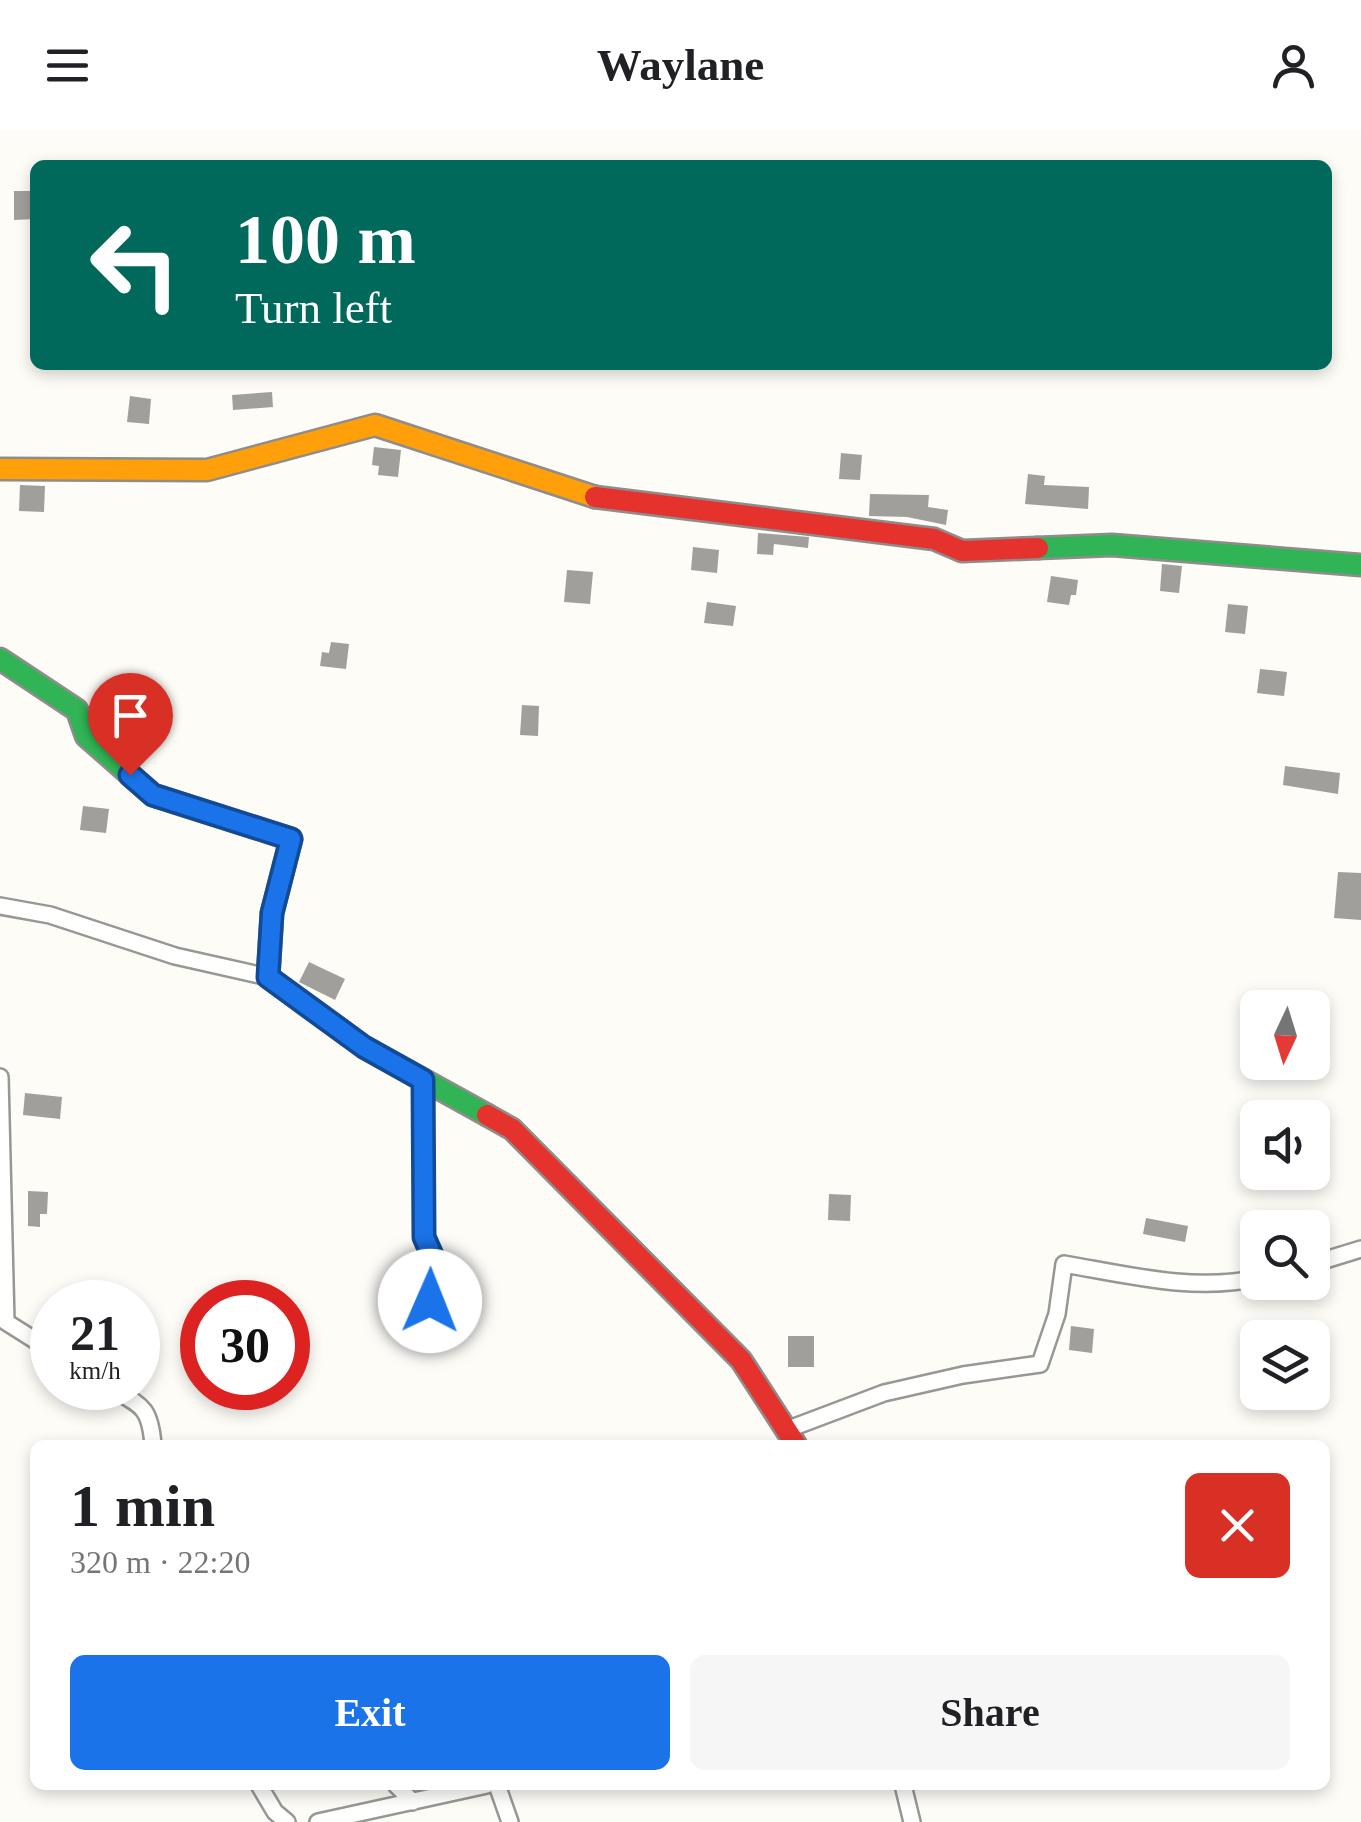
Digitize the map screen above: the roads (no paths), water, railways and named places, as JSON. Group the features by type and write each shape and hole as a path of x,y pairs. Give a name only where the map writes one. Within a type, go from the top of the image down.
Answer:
{"street":[{"path":"0,469 206,470 375,425 589,496 934,539 962,551 1112,545 1361,566"},
{"path":"0,659 77,710 86,736 153,795 291,839 272,913 268,977"},
{"path":"0,906 50,914 175,956 268,977 364,1047 512,1129 741,1360 791,1438 884,1393 963,1375 1040,1364 1057,1314 1064,1264 1151,1279 1224,1286 1240,1282"},
{"path":"0,1077 6,1322 30,1337"},
{"path":"422,1334 438,1269 424,1237 423,1080"},
{"path":"1330,1258 1361,1249"},
{"path":"146,1410 153,1440"},
{"path":"262,1790 275,1812 287,1822"},
{"path":"401,1790 412,1802"},
{"path":"318,1822 452,1790"},
{"path":"498,1790 510,1822"},
{"path":"904,1790 912,1822"}]}
